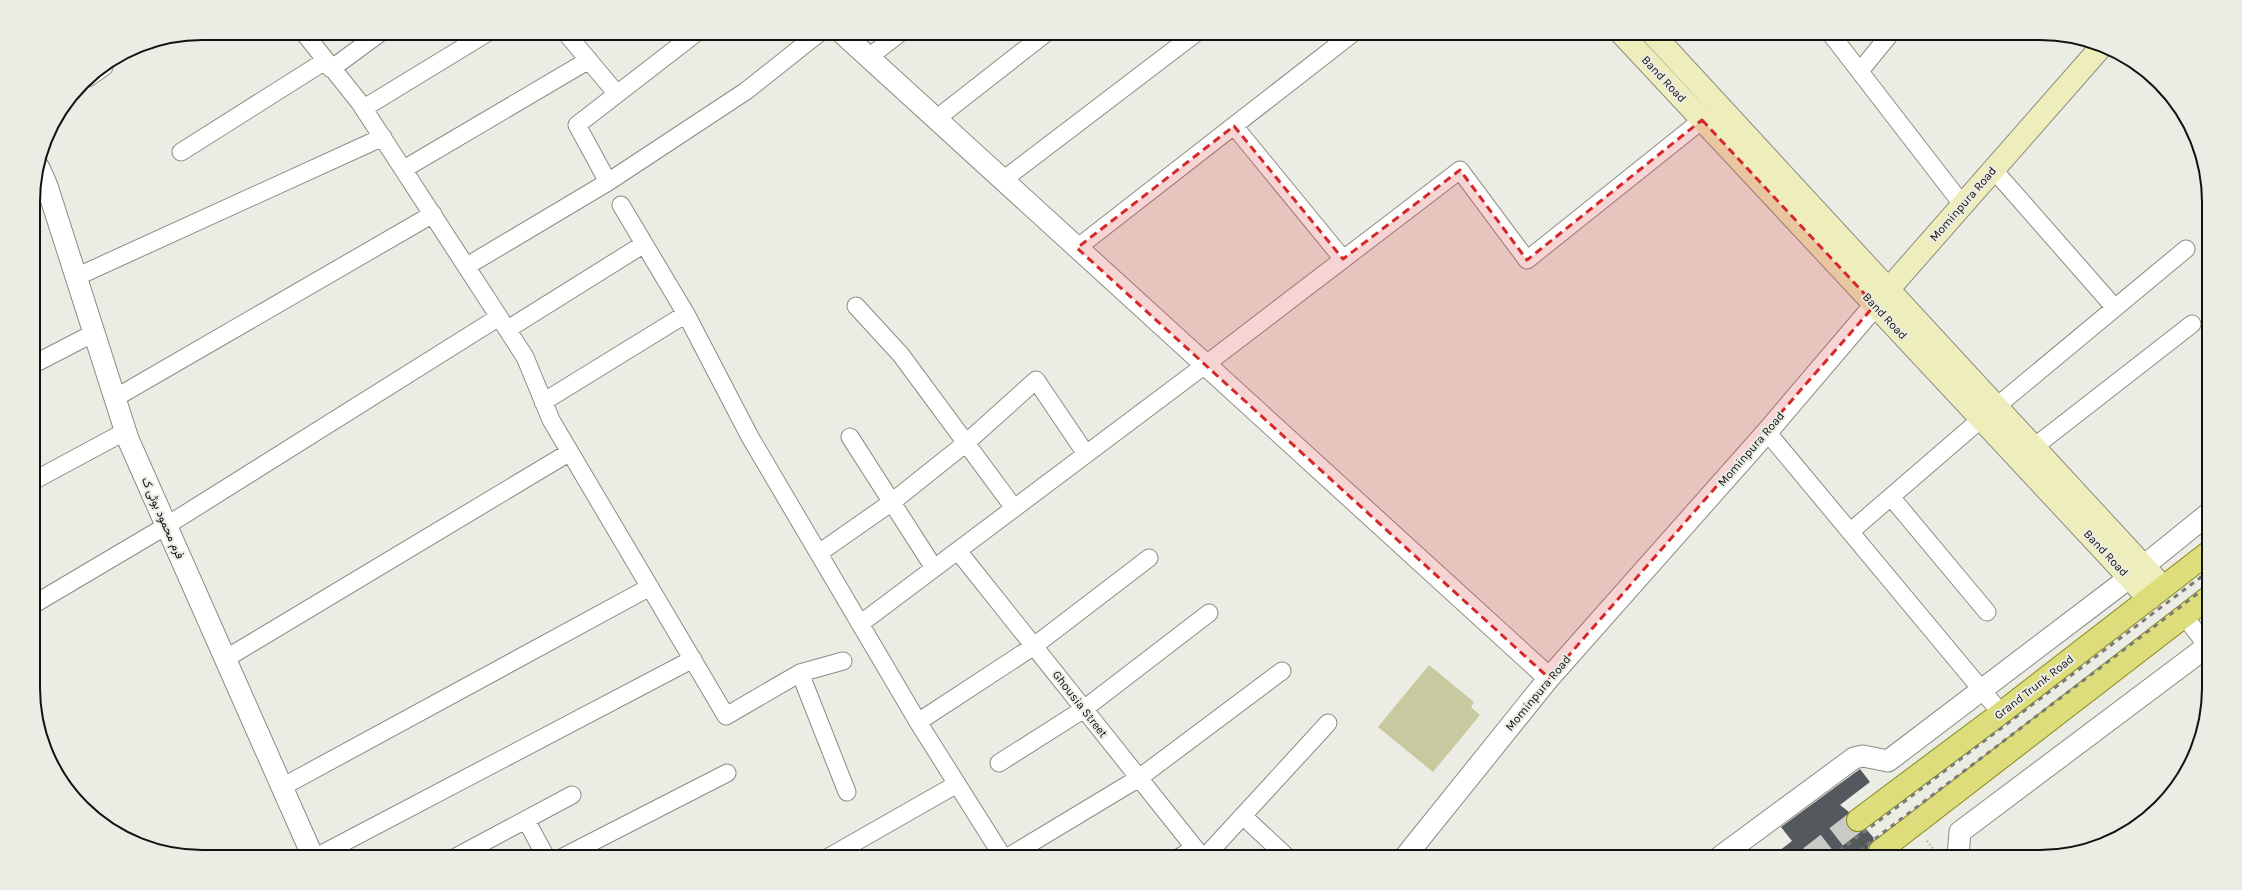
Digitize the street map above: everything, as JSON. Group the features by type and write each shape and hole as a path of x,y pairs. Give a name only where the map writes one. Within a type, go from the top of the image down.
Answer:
{"main road":[{"name":"Band Road","path":"1628,40 1875,306 1989,412 2034,447 2136,572"},
{"name":"Band Road","path":"1658,40 1888,288 1989,412 2156,593"},
{"name":"Mominpura Road","path":"1875,306 1888,288 2098,51"},
{"name":"Grand Trunk Road","path":"1858,820 2001,713 2202,557"},
{"path":"1881,850 2202,602"}],"street":[{"path":"309,40 364,108 525,357 551,420 726,716 800,673 843,661"},
{"path":"181,152 369,40"},
{"path":"364,108 476,40"},
{"path":"572,40 617,94"},
{"path":"608,182 576,125 687,40"},
{"path":"467,266 608,182 746,92 810,40"},
{"path":"850,40 1549,678"},
{"path":"868,57 891,40"},
{"path":"936,119 1037,40"},
{"path":"1003,180 1187,40"},
{"path":"1077,248 1343,40"},
{"path":"1836,40 1962,204"},
{"path":"1860,71 1885,40"},
{"path":"404,169 589,60"},
{"path":"860,624 1205,365 1460,170 1527,260 1702,120"},
{"path":"1234,126 1343,259"},
{"path":"76,277 383,137"},
{"path":"1993,169 2115,308"},
{"name":"فرم محمود بوٹی ک","path":"41,185 76,277 126,430 166,526 311,850"},
{"path":"621,205 686,314 750,437 918,722 999,850"},
{"path":"115,398 433,214"},
{"path":"40,601 503,323 644,244"},
{"path":"1850,532 1989,412 2186,249"},
{"path":"856,306 901,355 1014,508"},
{"name":"Mominpura Road","path":"1411,850 1549,678 1767,432 1875,306"},
{"path":"543,402 686,314"},
{"path":"2034,447 2192,324"},
{"path":"40,361 94,333"},
{"path":"819,554 892,502 966,443 1036,380 1086,454"},
{"path":"40,477 126,430"},
{"path":"1767,432 1981,691 2001,713"},
{"path":"850,437 934,568"},
{"path":"225,659 570,452"},
{"path":"1891,497 1987,612"},
{"path":"1729,850 1854,758 1863,756 1888,761 2136,572 2202,519"},
{"name":"Ghousia Street","path":"958,550 1198,850"},
{"path":"918,722 1034,646 1149,558"},
{"path":"282,787 650,587"},
{"path":"999,763 1084,709 1209,613"},
{"path":"2184,616 2202,638"},
{"path":"1959,850 1960,832 2202,650"},
{"path":"327,850 693,659"},
{"path":"1020,850 1139,778 1282,671"},
{"path":"800,673 847,792"},
{"path":"1205,850 1243,816 1328,723"},
{"path":"576,850 727,773"},
{"path":"841,850 957,784"},
{"path":"469,850 572,795"},
{"path":"1243,816 1279,850"},
{"path":"526,820 542,850"}],"highlighted area":[{"path":"1702,120 1875,305 1549,678 1077,248 1234,126 1343,259 1460,170 1527,260"}],"green space":[{"path":"1429,665 1474,702 1471,707 1480,715 1433,772 1378,727"}],"building":[{"path":"1860,769 1870,782 1840,805 1849,812 1846,821 1848,828 1859,832 1866,829 1873,837 1874,840 1868,847 1868,850 1780,850 1792,841 1781,827"}],"tunnel":[{"path":"1819,850 1858,820"}],"railway":[{"path":"1840,850 2202,576"},
{"path":"1860,850 2202,590"}]}
